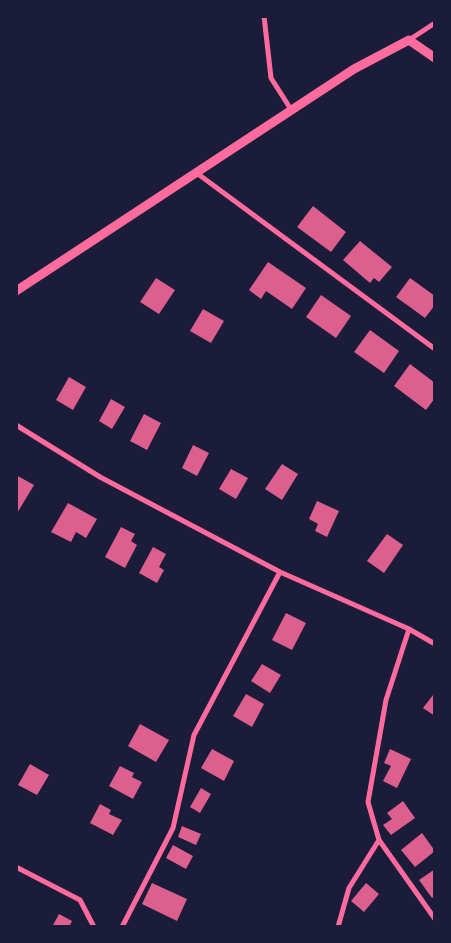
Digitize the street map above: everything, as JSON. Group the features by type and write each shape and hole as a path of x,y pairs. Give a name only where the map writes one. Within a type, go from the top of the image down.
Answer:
{"street":[{"path":"264,16 271,78 293,111"},
{"path":"16,292 354,70 409,40 435,23"},
{"path":"409,40 435,58"},
{"path":"198,174 435,349"},
{"path":"16,425 100,477 280,572 410,629 435,644"},
{"path":"122,927 173,828 194,735 280,572"},
{"path":"410,629 386,700 368,802 379,840 435,920"},
{"path":"338,927 349,888 379,840"},
{"path":"16,867 80,900 94,927"}],"building":[{"path":"313,206 346,232 331,252 297,227"},
{"path":"360,241 392,267 379,282 374,278 370,283 343,260"},
{"path":"268,262 306,288 292,309 266,291 261,299 249,290"},
{"path":"156,278 175,290 159,314 140,302"},
{"path":"410,278 435,296 435,305 425,318 396,297"},
{"path":"321,295 351,316 336,338 306,317"},
{"path":"203,309 224,321 211,343 190,331"},
{"path":"370,330 399,351 384,373 354,352"},
{"path":"410,364 435,383 435,398 426,410 394,386"},
{"path":"69,377 86,387 73,410 56,400"},
{"path":"111,399 125,407 112,429 99,421"},
{"path":"144,414 161,423 147,450 130,441"},
{"path":"193,445 209,453 197,476 182,468"},
{"path":"282,464 298,474 282,500 265,489"},
{"path":"231,469 248,478 236,499 219,489"},
{"path":"16,475 34,485 16,515"},
{"path":"317,501 339,511 327,537 315,531 318,524 309,519"},
{"path":"68,503 97,519 86,538 76,532 71,542 51,532"},
{"path":"121,527 135,534 131,541 137,545 125,568 105,557"},
{"path":"387,534 403,545 384,573 367,561"},
{"path":"153,547 166,554 159,567 164,570 157,583 139,573"},
{"path":"286,613 306,623 292,650 272,640"},
{"path":"262,664 281,675 270,693 251,681"},
{"path":"246,694 264,704 252,727 233,716"},
{"path":"433,695 435,696 435,716 423,708"},
{"path":"140,724 169,740 156,762 128,746"},
{"path":"212,749 234,761 224,781 201,768"},
{"path":"390,749 411,759 397,788 383,781 391,766 384,763"},
{"path":"30,764 49,775 37,795 18,785"},
{"path":"120,766 134,773 132,777 142,782 133,799 109,786"},
{"path":"201,788 211,794 200,813 190,807"},
{"path":"403,801 415,818 391,835 383,825 392,819 387,813"},
{"path":"100,804 111,810 109,814 122,820 113,835 90,823"},
{"path":"182,826 201,834 196,845 178,837"},
{"path":"422,833 435,851 415,867 401,850"},
{"path":"173,845 193,856 186,869 166,858"},
{"path":"435,869 435,896 432,898 419,880"},
{"path":"152,883 187,899 177,921 142,904"},
{"path":"366,883 379,894 364,912 351,901"},
{"path":"59,914 72,921 69,927 52,927"}]}
